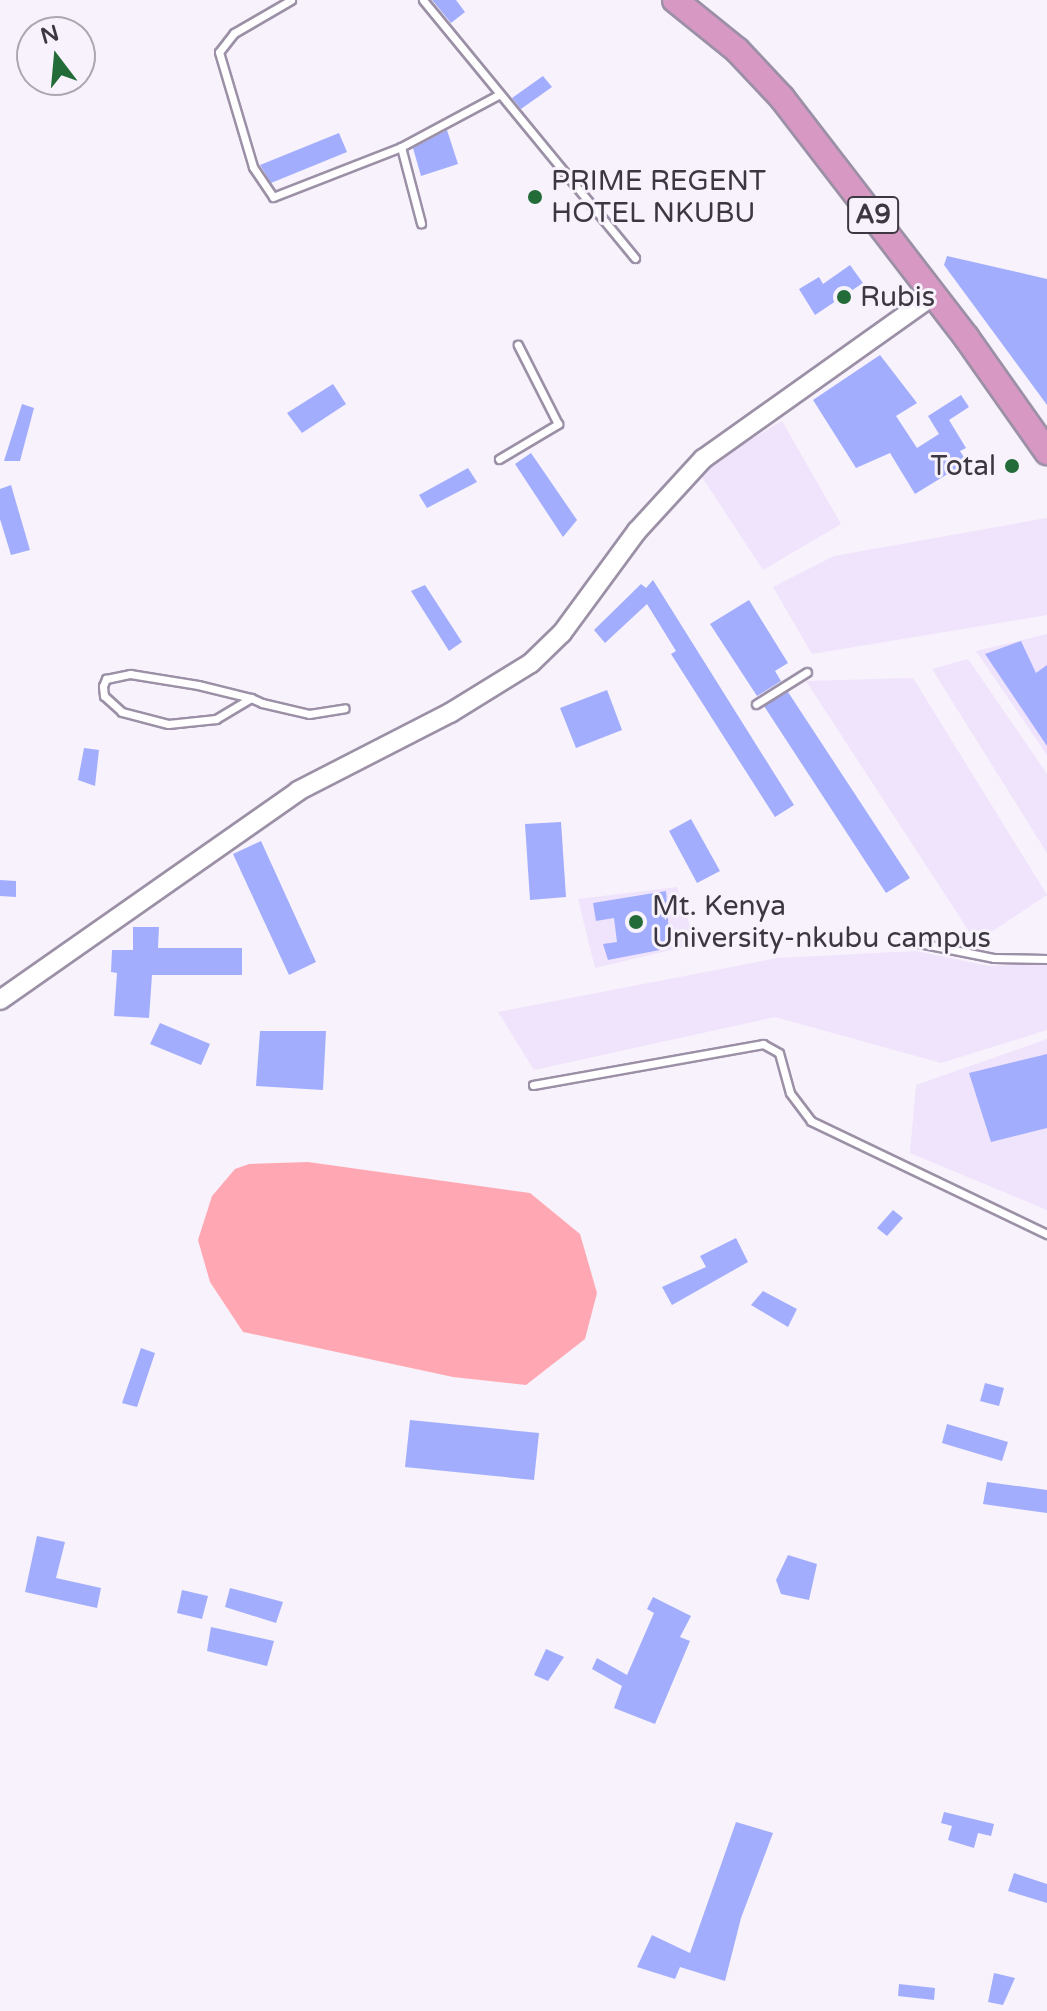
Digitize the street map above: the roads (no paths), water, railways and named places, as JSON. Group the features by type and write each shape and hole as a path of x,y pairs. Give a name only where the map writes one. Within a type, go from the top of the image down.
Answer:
{"highway":[{"name":"A9","path":"675,0 756,68 932,296 1047,452"}],"street":[{"path":"0,1000 298,791 450,713 531,663 562,633 637,531 703,459 932,296"}],"lane":[{"path":"291,0 234,33 219,52 253,167 267,194 285,195 401,147 500,94"},
{"path":"423,0 635,258"},
{"path":"401,147 421,223"},
{"path":"499,459 558,424 518,345"},
{"path":"756,704 807,672"},
{"path":"251,698 216,719 168,724 122,712 104,696 103,686 106,679 130,674 251,698 309,714 345,708"},
{"path":"914,942 994,958 1047,959"},
{"path":"533,1085 763,1044 779,1053 790,1093 811,1121 1047,1234"}],"place":[{"name":"PRIME REGENT HOTEL NKUBU","path":"535,197"},
{"name":"Rubis","path":"844,297"},
{"name":"Total","path":"1012,466"},
{"name":"Mt. Kenya University-nkubu campus","path":"636,922"}]}
